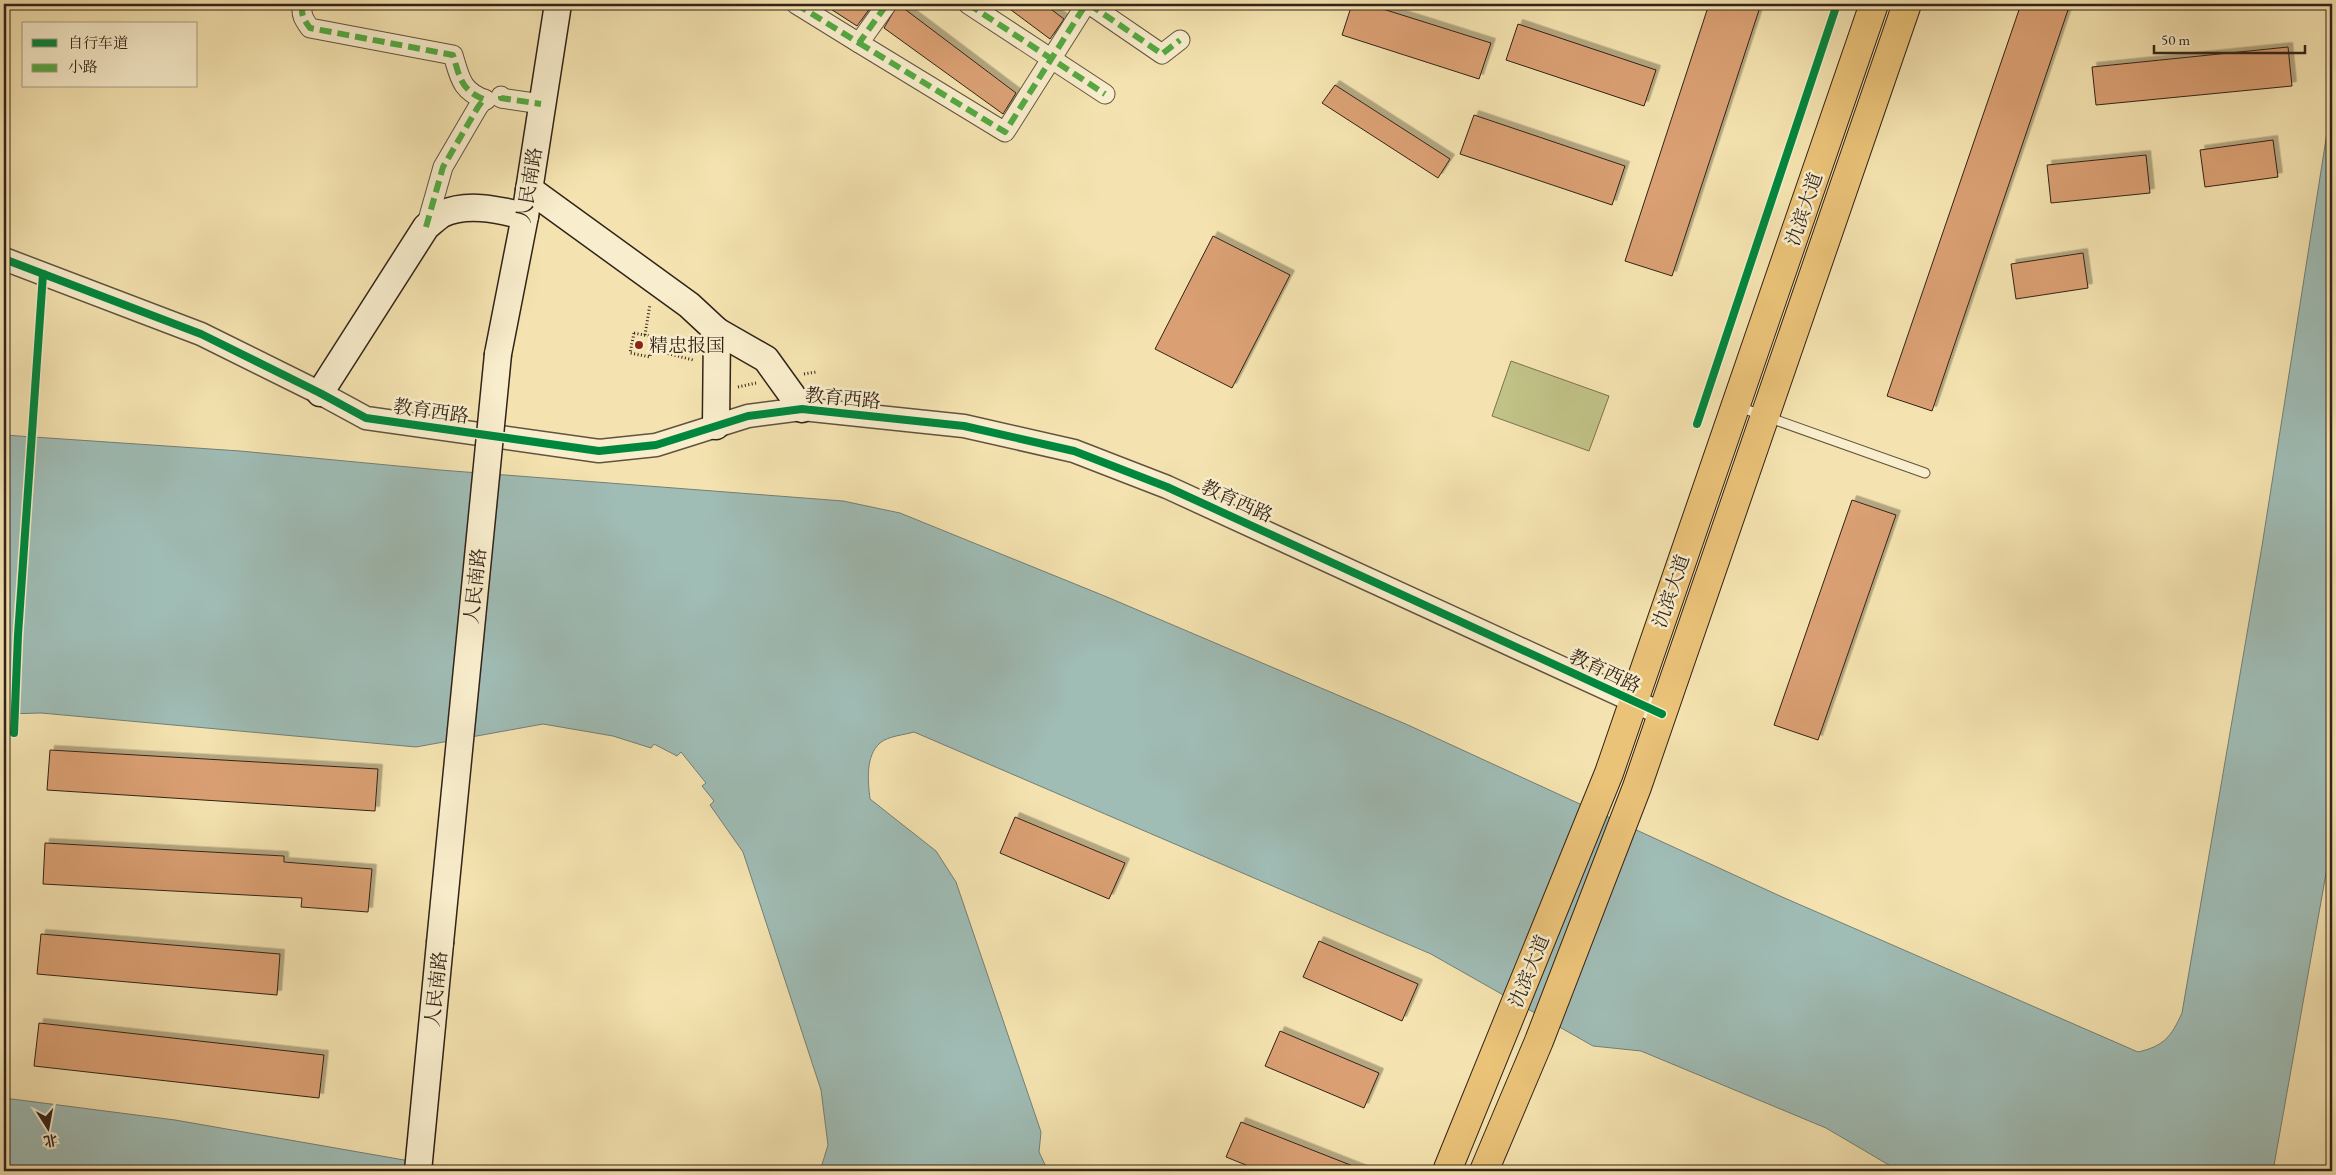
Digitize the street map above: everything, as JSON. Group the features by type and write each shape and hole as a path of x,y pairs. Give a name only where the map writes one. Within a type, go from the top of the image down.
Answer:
{"main road":[{"name":"人民南路","path":"419,1159 498,354 525,216 558,4"},
{"name":"氿滨大道","path":"1447,1171 1609,773 1632,701 1737,406 1874,4"},
{"name":"氿滨大道","path":"1484,1171 1539,1041 1637,787 1907,4"},
{"path":"529,189 689,305 717,331 766,359 802,409"},
{"path":"320,393 426,227 442,214 462,209 489,208 525,216"},
{"path":"716,426 717,331"}],"street":[{"path":"303,4 304,19 310,28 452,54 459,79 464,88 490,98 541,104"},
{"path":"796,4 1005,132 1050,58 1087,4 1162,54 1180,40"},
{"path":"860,43 887,4"},
{"path":"968,4 1105,94"},
{"path":"426,227 443,167 478,107 490,98"},
{"name":"教育西路","path":"4,259 201,334 366,418 599,450 656,445 748,416 802,409 964,426 1074,451 1176,491 1359,573 1662,714"}],"lane":[{"path":"1737,406 1925,473"}],"path":[{"path":"645,335 655,280"},
{"path":"634,333 645,335 654,337 650,357 630,352 634,333"},
{"path":"651,349 718,367"}],"green space":[{"path":"1511,361 1609,396 1589,451 1492,416"}],"water":[{"path":"2332,101 2332,840 2273,1171 1899,1171 1826,1128 1641,1051 1593,1046 1431,954 914,732 887,739 875,748 869,770 870,799 936,851 956,882 1041,1132 1039,1152 1048,1171 820,1171 828,1145 821,1090 743,852 710,805 714,801 702,786 706,783 681,752 677,756 654,744 651,748 613,736 543,724 416,747 41,713 4,714 4,435 240,451 440,470 843,501 900,513 1107,597 1408,725 1780,896 2138,1052 2147,1050 2166,1039 2182,1013 2262,546"},
{"path":"4,1098 175,1120 467,1171 51,1171 4,1167"}],"building":[{"path":"823,4 873,4 857,26"},
{"path":"898,4 1016,93 1003,114 884,28"},
{"path":"1003,4 1044,4 1064,19 1050,39"},
{"path":"1352,4 1367,4 1491,43 1479,79 1342,35"},
{"path":"1709,4 1761,4 1672,276 1625,261"},
{"path":"2021,4 2070,4 1932,411 1887,396"},
{"path":"1518,24 1656,70 1644,106 1506,60"},
{"path":"2288,47 2292,86 2096,105 2092,67"},
{"path":"1335,85 1450,159 1438,178 1322,103"},
{"path":"1474,115 1625,166 1612,205 1460,154"},
{"path":"2273,140 2278,177 2205,187 2200,150"},
{"path":"2146,155 2150,193 2051,203 2047,165"},
{"path":"1213,236 1290,275 1232,388 1155,349"},
{"path":"2083,253 2088,288 2016,299 2011,264"},
{"path":"1852,500 1896,515 1818,740 1774,725"},
{"path":"50,750 378,769 375,811 47,790"},
{"path":"1015,817 1125,863 1109,899 1000,853"},
{"path":"45,843 284,856 284,862 372,869 368,912 301,907 302,898 43,884"},
{"path":"41,934 280,954 277,995 37,974"},
{"path":"1319,941 1418,984 1402,1021 1303,977"},
{"path":"39,1023 324,1055 319,1098 34,1066"},
{"path":"1280,1031 1379,1073 1364,1108 1265,1066"},
{"path":"1241,1122 1363,1171 1261,1171 1226,1157"}],"marked path":[{"path":"303,4 303,17 310,28 453,55 460,77 466,88 486,100"},
{"path":"796,4 859,43 887,4"},
{"path":"968,4 1105,94"},
{"path":"859,43 1005,132 1086,4"},
{"path":"1089,4 1162,54 1180,40"},
{"path":"501,96 501,98 541,104"},
{"path":"426,227 443,167 484,99"}],"cycle path":[{"path":"1697,424 1837,4"},
{"path":"4,259 201,334 366,418 599,451 656,445 748,416 802,409 964,426 1074,451 1167,487 1662,714"},
{"path":"14,733 18,635 43,274"}],"place":[{"name":"精忠报国","path":"639,345"}]}
